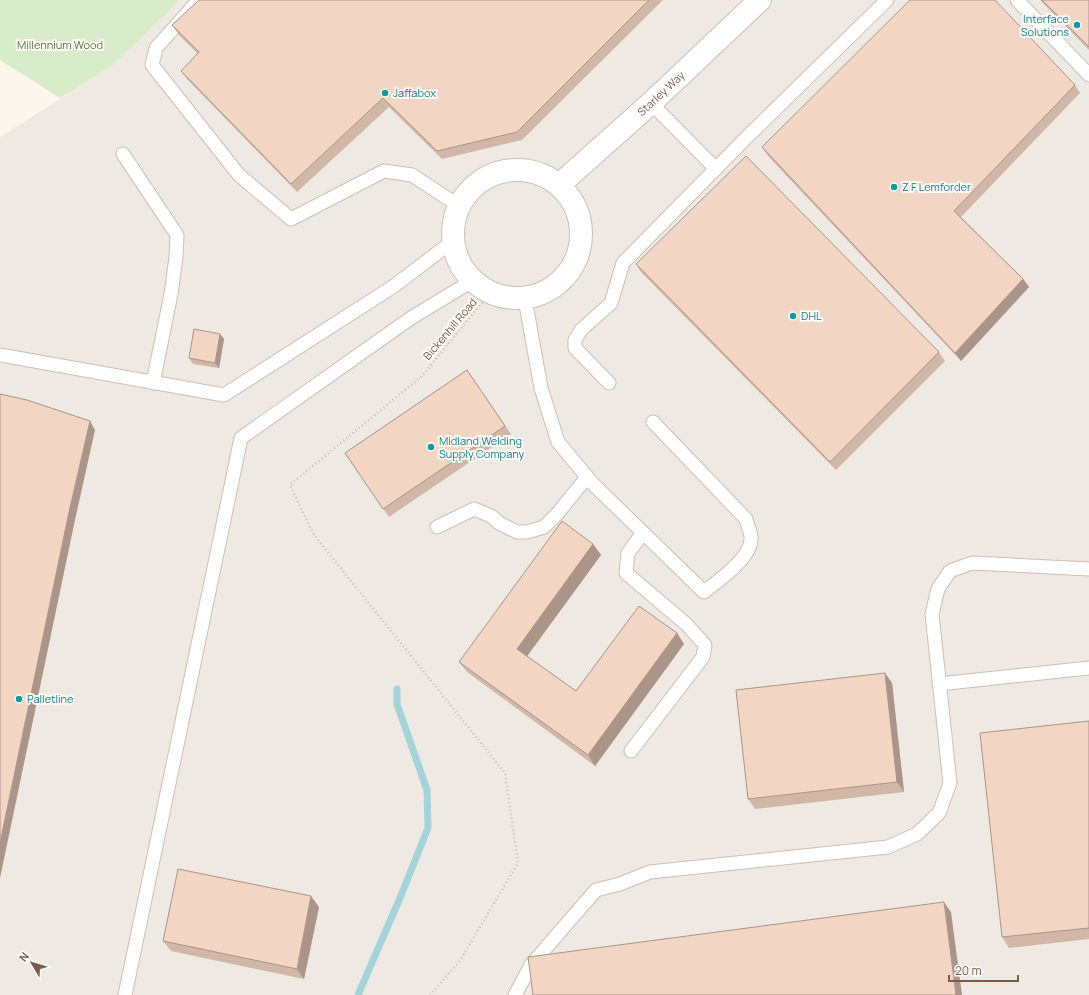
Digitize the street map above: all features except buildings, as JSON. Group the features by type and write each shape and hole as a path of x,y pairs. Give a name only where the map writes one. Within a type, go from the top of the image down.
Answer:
{"street":[{"name":"Starley Way","path":"559,185 651,103 760,0"},
{"path":"510,170 528,170 549,178 559,185 574,202 581,223 582,237 577,259 560,282 541,294 525,299 502,297 490,293 472,281 459,263 453,241 453,228 459,206 470,190 482,181 488,177 510,170"}],"lane":[{"path":"199,0 156,48 152,65 239,175 291,219 384,171 412,175 459,206"},
{"path":"609,383 575,348 575,340 577,336 611,303 623,263 887,0"},
{"path":"1017,0 1089,76"},
{"path":"651,103 716,169"},
{"path":"123,154 177,235 176,257 171,294 153,382"},
{"path":"0,355 224,395 394,286 453,241"},
{"path":"125,995 242,438 411,318 472,281"},
{"path":"525,299 541,388 558,442 587,478 704,592 735,565 748,551 751,538 746,520 653,422"},
{"path":"437,527 474,509 491,516 499,523 517,532 527,532 544,527 587,478"},
{"path":"631,751 703,657 705,644 686,624 626,573 628,553 643,533"},
{"path":"515,995 531,965 596,890 620,884 650,872 888,847 917,834 939,813 950,783 932,614 938,590 950,571 972,563 1089,569"},
{"path":"939,684 1089,668"}],"path":[{"name":"Bickenhill Road","path":"430,995 459,962 518,863 505,773 314,535 290,485 422,376 490,293"}],"shaded area":[{"path":"180,0 1089,0 1089,995 0,995 0,137 112,66"}],"green space":[{"name":"Millennium Wood","path":"0,0 180,0 112,66 60,98 0,60"}],"waterway":[{"path":"358,995 400,898 428,828 427,790 397,704 397,689"}],"place":[{"name":"Interface Solutions","path":"1077,25"},
{"name":"Jaffabox","path":"385,93"},
{"name":"Z F Lemforder","path":"894,187"},
{"name":"DHL","path":"793,316"},
{"name":"Midland Welding Supply Company","path":"431,447"},
{"name":"Palletline","path":"19,699"}]}
